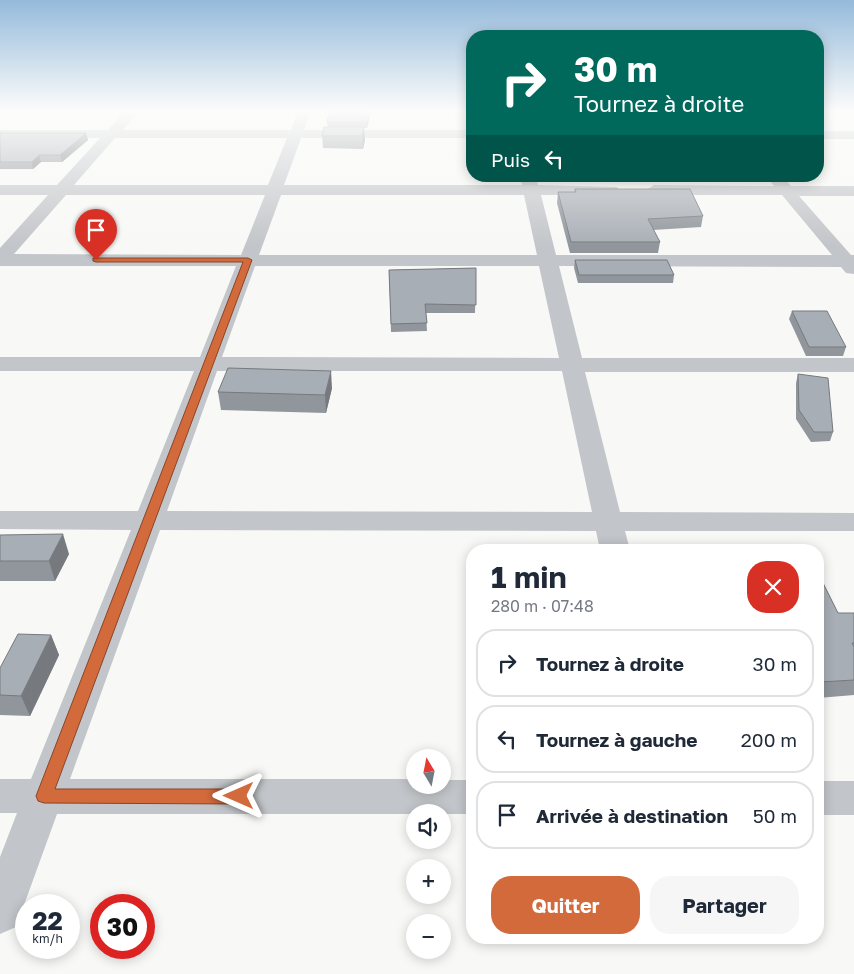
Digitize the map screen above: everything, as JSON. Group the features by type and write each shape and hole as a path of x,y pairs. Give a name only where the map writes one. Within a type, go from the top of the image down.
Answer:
{"street":[{"path":"0,259 93,155"},
{"path":"0,912 288,155"},
{"path":"780,182 851,264"},
{"path":"530,183 614,544"},
{"path":"0,190 275,190 530,183 634,190 854,191"},
{"path":"0,259 548,260 851,264"},
{"path":"0,364 854,366"},
{"path":"0,520 854,522"},
{"path":"0,796 466,797"},
{"path":"824,798 854,798"}],"building":[{"path":"0,155 39,155 32,162 0,162"},
{"path":"575,189 690,189 703,216 648,219 660,242 571,242 558,192 576,192"},
{"path":"575,260 667,260 674,275 579,275"},
{"path":"476,268 476,305 425,304 427,323 391,324 389,270"},
{"path":"792,311 827,311 846,347 809,347"},
{"path":"228,368 331,371 325,395 218,392"},
{"path":"798,374 828,378 833,432 814,432 799,410"},
{"path":"63,534 49,561 0,561 0,535"},
{"path":"824,585 838,613 854,613 854,643 852,643 854,647 854,680 824,682"},
{"path":"18,634 51,635 21,696 0,695 0,668"}],"route":[{"path":"96,260 248,260 44,796 239,796"}]}
